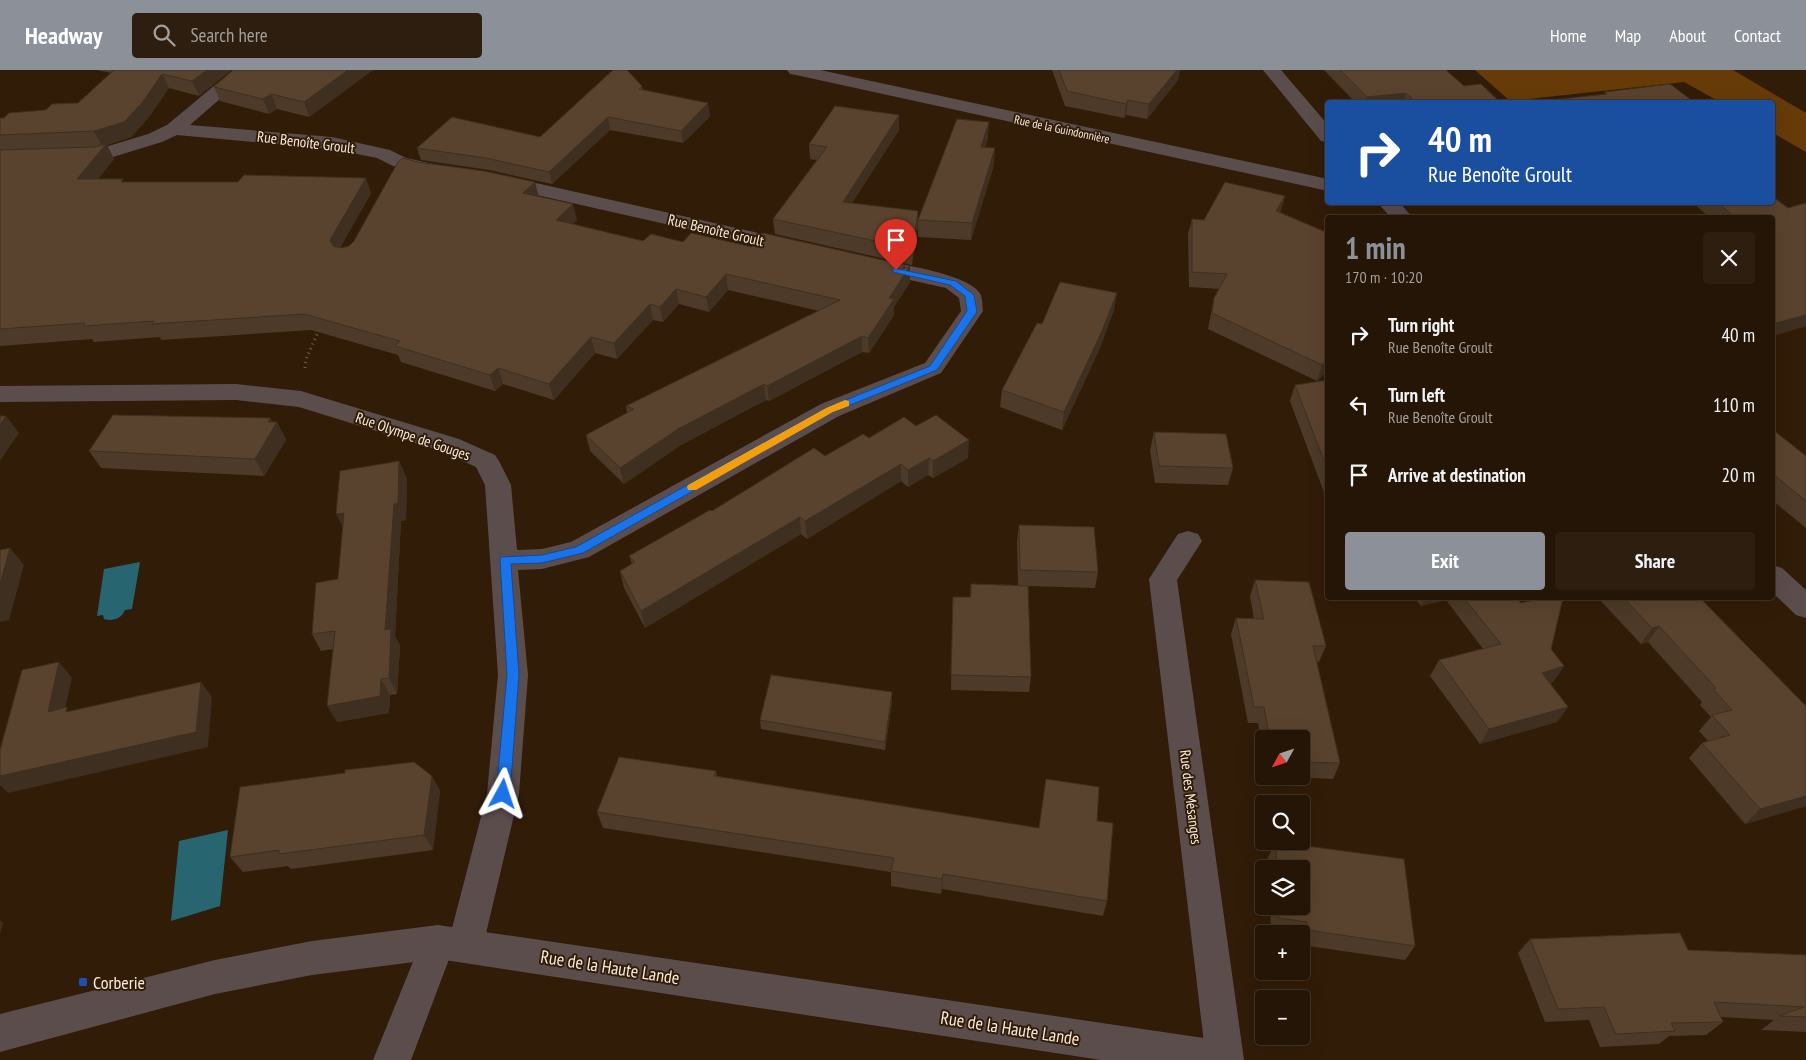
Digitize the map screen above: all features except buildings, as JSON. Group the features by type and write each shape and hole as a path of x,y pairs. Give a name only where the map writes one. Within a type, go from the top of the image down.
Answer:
{"street":[{"path":"0,158 103,154 155,138 174,129 244,70"},
{"name":"Rue de la Guindonnière","path":"796,70 1325,184"},
{"path":"1272,70 1325,133"},
{"name":"Rue Benoîte Groult","path":"174,129 332,143 383,154 422,169 450,173"},
{"name":"Rue Benoîte Groult","path":"479,177 811,251"},
{"path":"1390,205 1400,215"},
{"path":"505,560 542,559 579,550 830,410 933,368 972,312 970,295 953,283 858,262"},
{"name":"Rue Olympe de Gouges","path":"0,394 236,392 301,399 450,445 486,461 498,485 513,675 503,794 452,944 392,1060"},
{"name":"Rue des Mésanges","path":"1188,541 1163,579 1224,1060"},
{"path":"1775,578 1806,607"},
{"name":"Rue de la Haute Lande","path":"0,1033 214,977 312,958 452,944 1224,1060"}],"path":[{"path":"301,399 306,359 320,326"}],"shaded area":[{"path":"1475,70 1733,70 1806,113 1806,152 1775,134 1775,100 1716,100 1684,82 1509,100"}],"water":[{"path":"140,562 132,609 125,610 122,615 114,620 104,619 103,615 97,616 104,569"},
{"path":"228,830 220,906 171,921 179,841"}],"slow traffic":[{"path":"692,487 830,410 845,404"}],"place":[{"name":"Corberie","path":"83,982"}],"route":[{"path":"503,794 513,675 505,560 542,559 579,550 830,410 933,368 972,312 970,295 953,283 896,270"}]}
